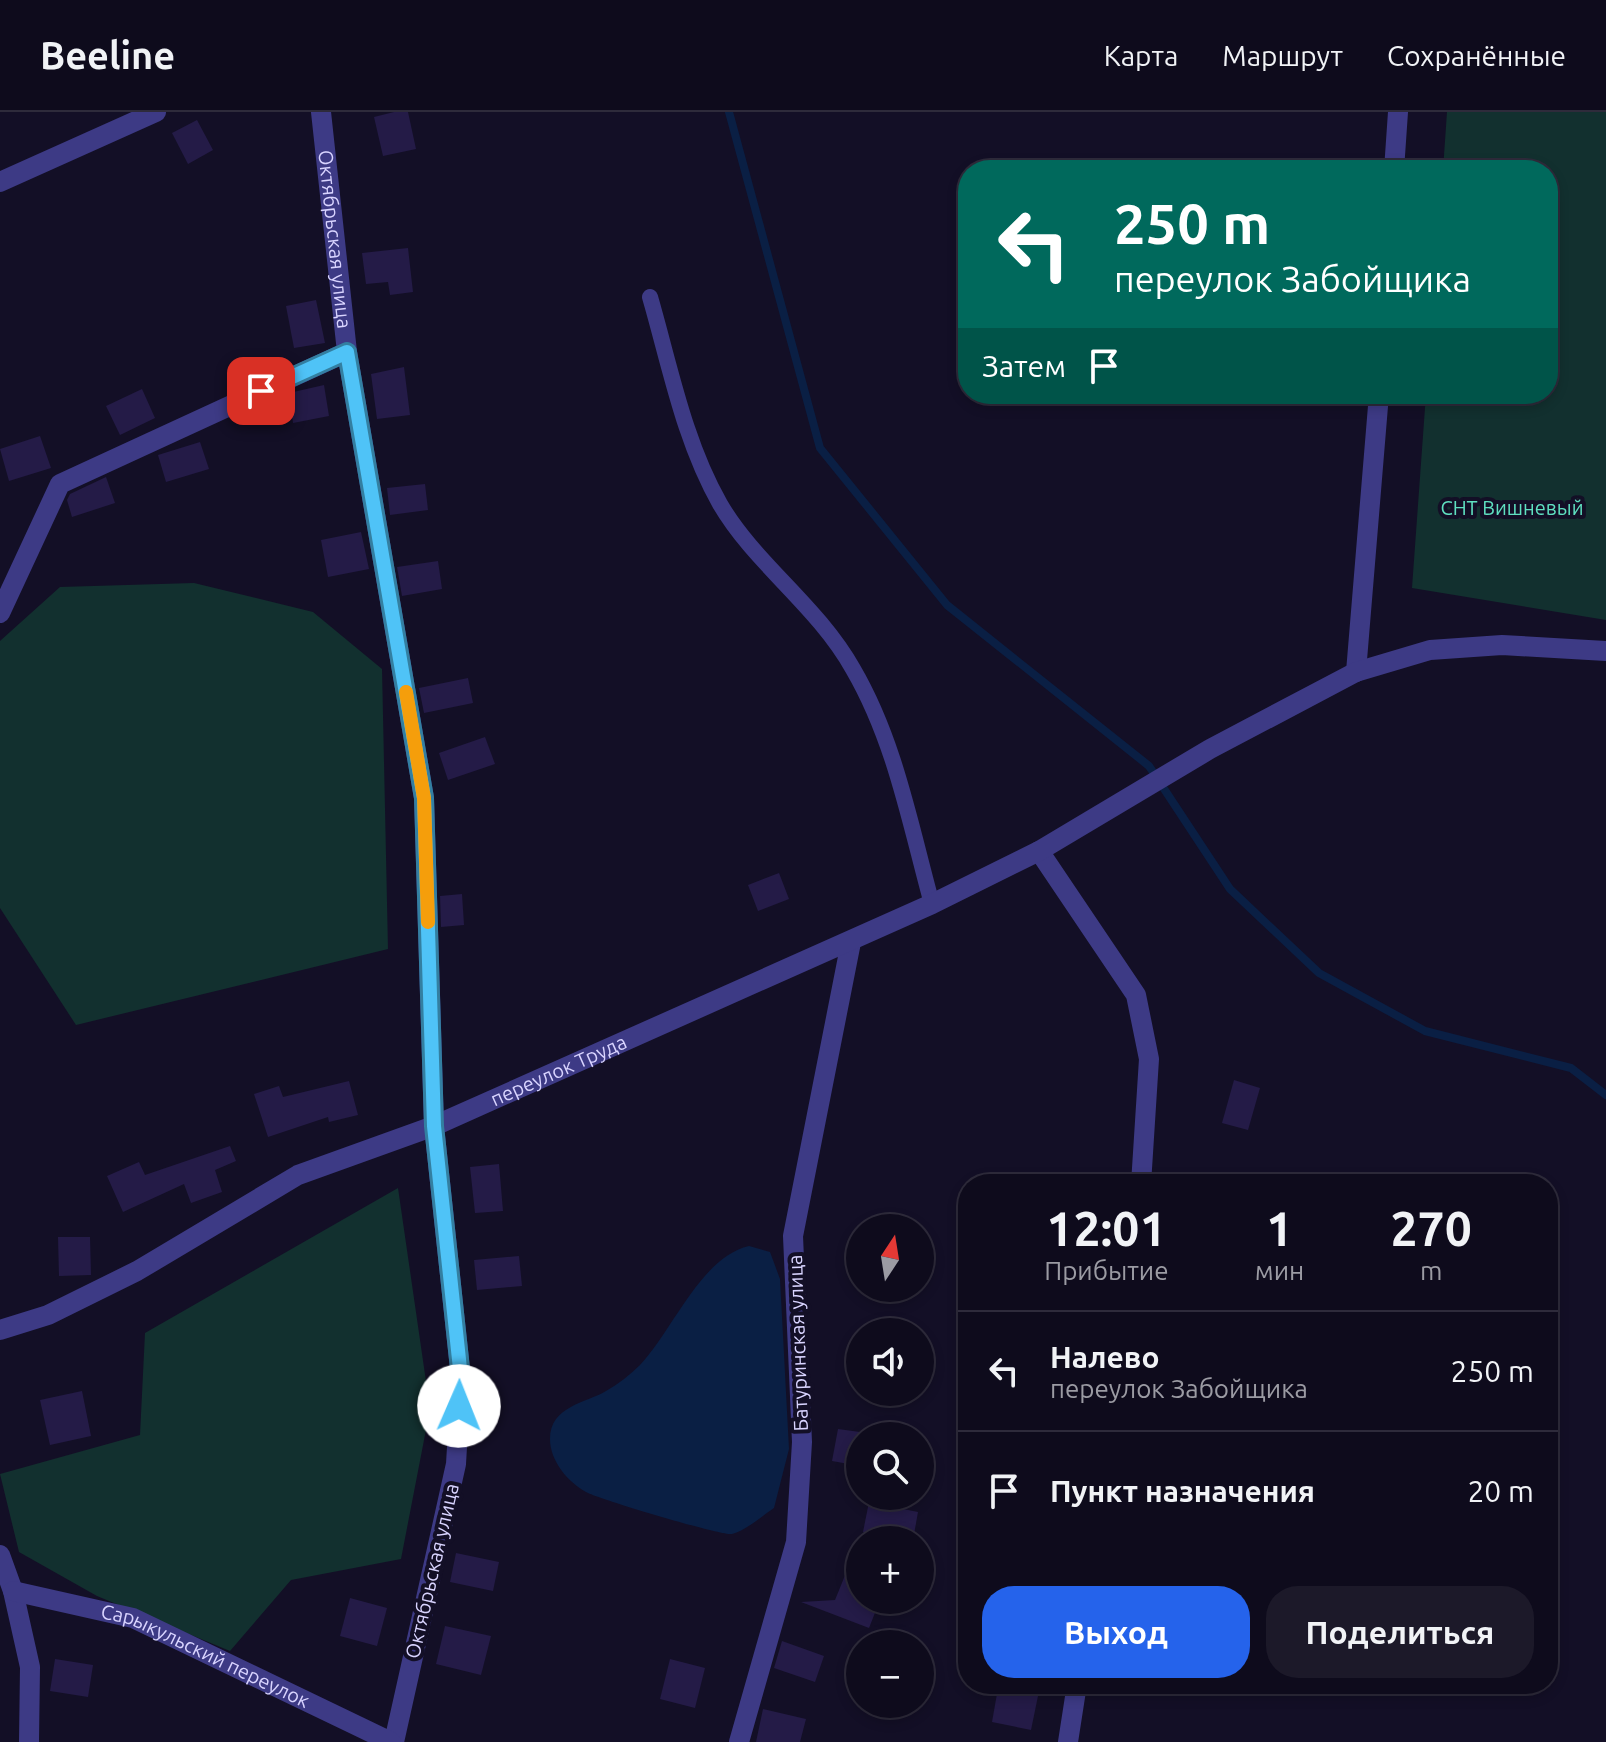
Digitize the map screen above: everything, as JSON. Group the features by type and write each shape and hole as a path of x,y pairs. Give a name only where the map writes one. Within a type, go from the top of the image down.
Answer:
{"street":[{"path":"0,182 156,112"},
{"name":"Октябрьская улица","path":"321,112 347,352 424,798 434,1126 461,1378 456,1464 393,1742"},
{"path":"1395,160 1398,112"},
{"path":"0,613 60,484 347,352"},
{"path":"1356,672 1378,404"},
{"name":"переулок Труда","path":"0,1330 48,1315 137,1271 298,1175 434,1126 932,904 1039,851 1210,749 1356,672 1430,650 1502,645 1606,651"},
{"path":"1039,851 1136,995 1149,1059 1142,1174"},
{"name":"Батуринская улица","path":"739,1742 796,1542 802,1442 793,1236 851,942"},
{"path":"0,1555 13,1591 30,1667 29,1742"},
{"name":"Сарыкульский переулок","path":"13,1591 133,1618 393,1742"},
{"path":"1068,1742 1075,1694"}],"lane":[{"path":"650,297 689,437 720,505 762,559 813,609 852,666 884,728 932,904"}],"green space":[{"name":"СНТ Вишневый","path":"1447,112 1606,112 1606,620 1412,588 1425,404 1558,404 1558,160 1444,160"},
{"path":"194,583 313,612 382,669 388,949 76,1025 0,908 0,641 60,587"},
{"path":"398,1188 430,1409 401,1559 291,1580 230,1651 97,1596 19,1552 0,1474 140,1435 145,1333"}],"water":[{"path":"749,1246 770,1252 780,1279 789,1449 774,1508 748,1527 732,1534 635,1509 579,1488 561,1470 553,1455 550,1439 556,1419 570,1407 606,1391 640,1365 702,1279 716,1264"}],"building":[{"path":"408,112 416,149 383,156 374,117"},
{"path":"197,120 213,150 188,164 172,133"},
{"path":"408,248 413,292 390,295 388,282 366,284 362,253"},
{"path":"316,300 325,343 294,348 286,306"},
{"path":"404,367 410,415 377,419 371,374"},
{"path":"324,385 329,416 293,423 289,393"},
{"path":"142,389 155,418 120,435 106,406"},
{"path":"40,436 51,468 9,481 0,449"},
{"path":"200,442 209,469 166,482 158,455"},
{"path":"106,477 115,503 72,517 67,500 70,494"},
{"path":"425,484 428,510 390,515 387,488"},
{"path":"361,532 369,569 328,577 321,540"},
{"path":"438,561 442,589 402,596 397,567"},
{"path":"468,678 473,703 424,713 419,688"},
{"path":"485,737 495,764 448,780 439,753"},
{"path":"779,873 789,899 758,911 748,885"},
{"path":"462,894 464,925 441,927 440,896"},
{"path":"1234,1080 1260,1088 1248,1130 1222,1123"},
{"path":"349,1081 358,1115 329,1122 328,1117 268,1137 254,1094 279,1086 283,1097"},
{"path":"230,1146 236,1161 215,1170 222,1192 191,1203 184,1184 123,1212 107,1176 139,1162 145,1175"},
{"path":"499,1164 503,1211 475,1213 470,1167"},
{"path":"58,1237 90,1237 91,1275 59,1276"},
{"path":"519,1256 522,1286 477,1290 474,1260"},
{"path":"82,1391 91,1436 50,1445 40,1400"},
{"path":"838,1429 846,1430 846,1464 832,1461"},
{"path":"867,1510 918,1512 916,1526 864,1526"},
{"path":"456,1553 499,1562 493,1591 450,1582"},
{"path":"846,1573 846,1614 874,1614 869,1628 801,1602 835,1600"},
{"path":"350,1598 387,1608 377,1646 340,1636"},
{"path":"445,1626 491,1636 481,1675 436,1664"},
{"path":"782,1641 824,1656 815,1682 774,1668"},
{"path":"55,1659 93,1665 88,1697 50,1691"},
{"path":"670,1659 705,1668 695,1708 660,1699"},
{"path":"997,1694 1038,1696 1031,1730 992,1722"},
{"path":"763,1709 806,1719 800,1742 756,1742"}],"waterway":[{"path":"729,112 820,448 947,605 1149,766 1230,889 1319,973 1425,1031 1571,1068 1606,1095"}],"slow traffic":[{"path":"406,692 424,798 428,922"}],"route":[{"path":"261,391 347,352 424,798 434,1126 461,1378 459,1406"}]}
